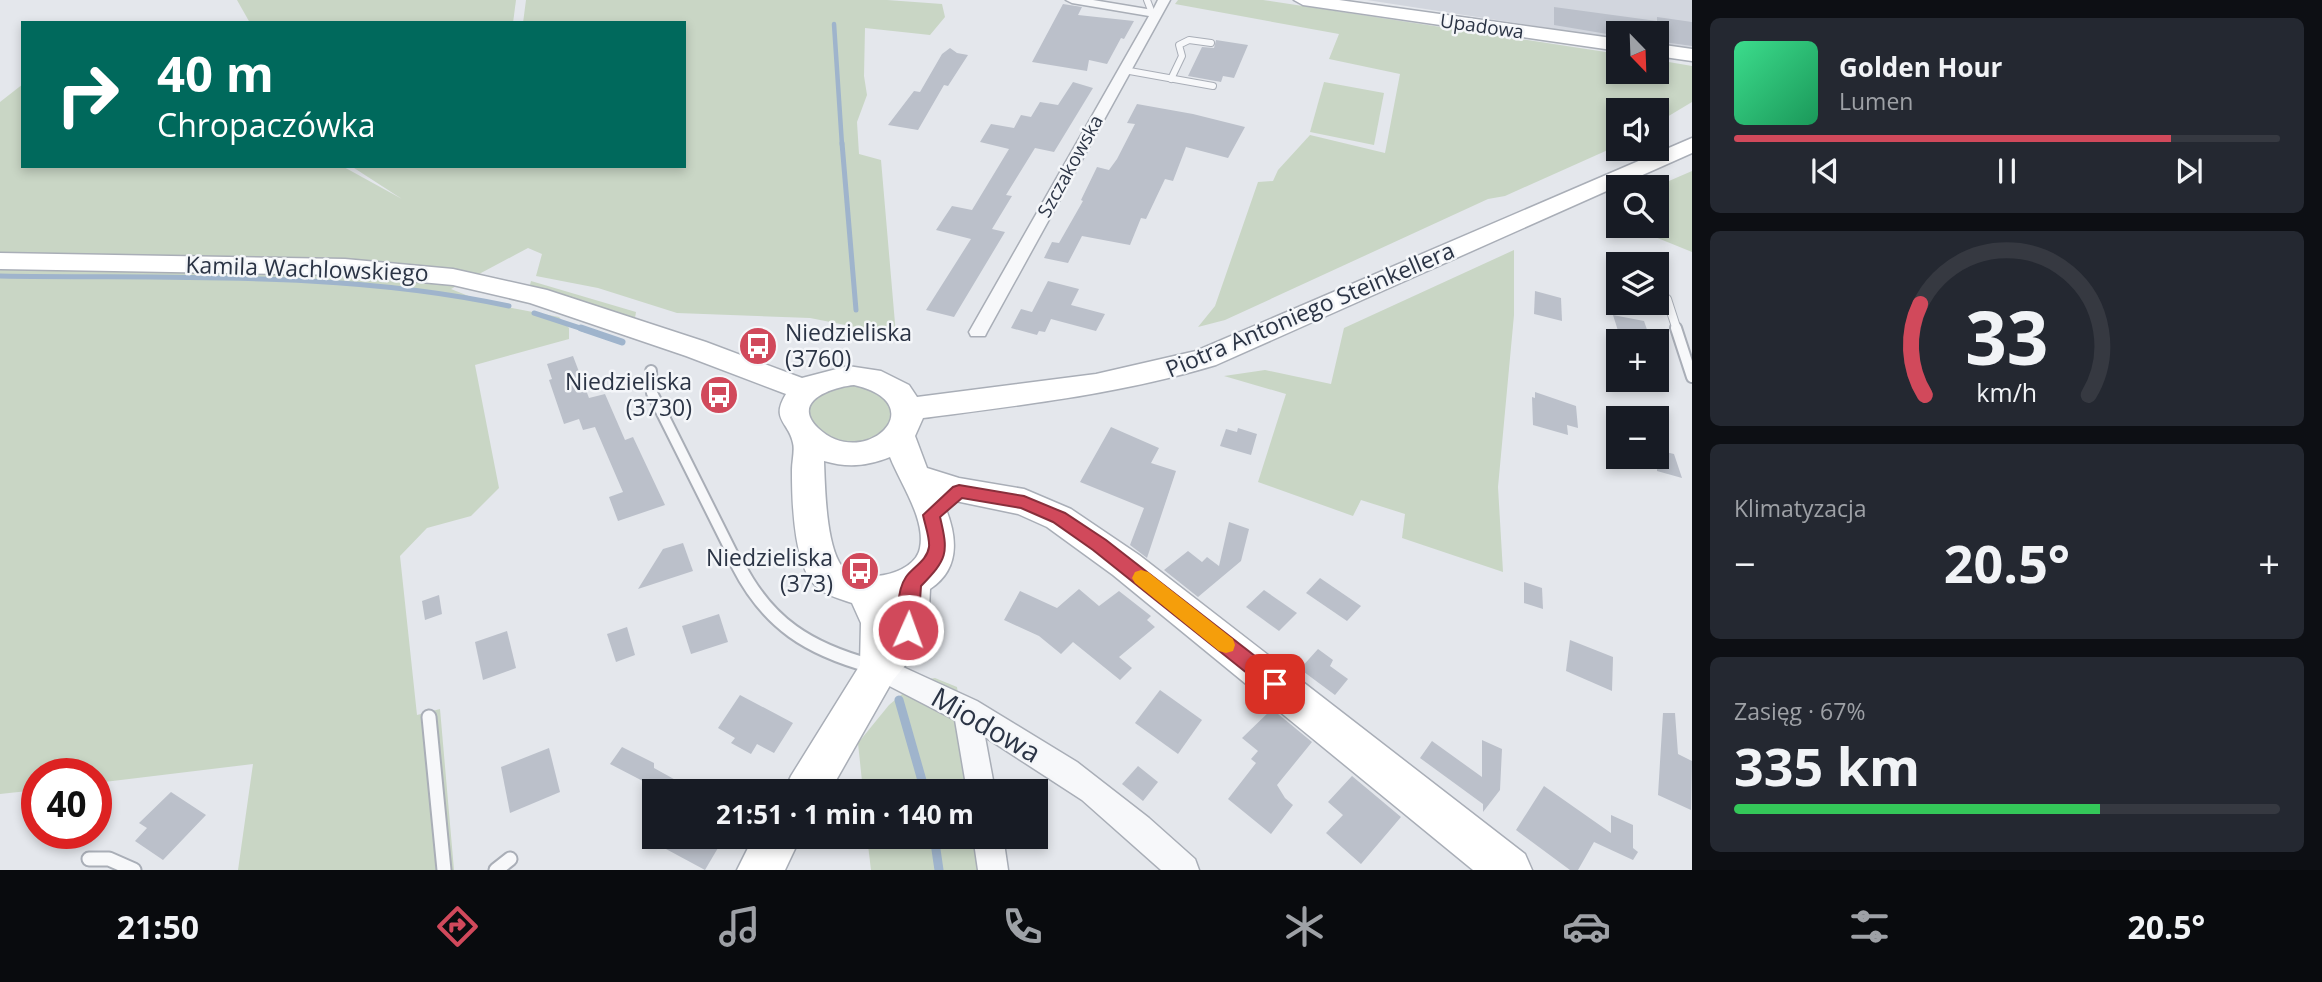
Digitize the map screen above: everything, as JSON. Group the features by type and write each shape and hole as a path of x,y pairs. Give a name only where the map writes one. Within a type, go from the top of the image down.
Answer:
{"street":[{"path":"1072,0 1154,15"},
{"name":"Szczakowska","path":"978,332 1164,0"},
{"name":"Upadowa","path":"1303,0 1354,4 1606,43"},
{"path":"1670,52 1692,55"},
{"name":"Piotra Antoniego Steinkellera","path":"904,423 1122,382 1163,373 1206,358 1692,145"},
{"name":"Kamila Wachlowskiego","path":"0,261 345,267 453,277 537,296 696,348 805,390"},
{"path":"904,423 879,450 855,454 832,452 809,441 797,421 798,400 805,390 834,377 864,376 895,389 904,423 913,475 945,503 1024,502 1043,508 1099,545 1509,870"},
{"path":"809,441 807,470 818,560 827,576 846,586 865,591 890,590 913,582"},
{"path":"813,779 879,668 908,630 909,593 913,582 932,563 938,547 945,503"},
{"path":"865,591 880,623 879,668"},
{"name":"Miodowa","path":"879,668 967,710 1092,790 1184,870"},
{"path":"967,710 979,779"},
{"path":"760,870 772,849"},
{"path":"990,849 993,870"}],"lane":[{"path":"1147,0 1154,15"},
{"path":"1171,79 1182,56 1180,45 1189,40 1211,43"},
{"path":"1124,70 1213,86"},
{"path":"1669,305 1692,377"},
{"path":"651,371 652,393 752,593 767,613 797,636 851,662 879,668"},
{"path":"429,717 444,870"},
{"path":"89,859 109,859 134,870"},
{"path":"496,870 510,859"}],"shaded area":[{"path":"1367,0 1692,0 1692,50 1670,47 1670,21 1606,21 1606,37"}],"green space":[{"path":"237,0 516,0 513,21 249,21"},
{"path":"526,0 887,0 942,4 945,17 930,35 865,28 864,76 867,95 857,122 859,154 881,160 896,335 810,318 677,313 598,288 536,276 542,254 528,248 451,289 486,303 559,317 569,328 569,339 475,365 499,488 471,516 427,528 400,556 417,715 440,709 454,870 238,870 253,764 112,781 112,758 21,758 21,792 0,794 0,102 21,86 21,168 346,168 402,199 354,168 686,168 686,21 523,21"},
{"path":"1178,0 1263,0 1606,52 1606,84 1670,84 1670,62 1692,66 1692,102 1669,116 1669,98 1606,98 1606,151 1505,196 1488,199 1225,320 1198,327 1215,306 1258,182 1273,181 1278,170 1310,135 1385,153 1400,74 1329,59 1339,34 1175,4"},
{"path":"1324,82 1384,93 1374,145 1310,132"},
{"path":"1692,171 1692,252 1658,238 1669,238 1669,181"},
{"path":"1514,250 1514,315 1498,487 1503,572 1402,538 1405,514 1361,500 1353,516 1258,482 1286,394 1224,376 1265,370 1331,384 1344,328"},
{"path":"531,281 636,312 635,318 535,288 530,285"},
{"path":"845,380 896,401 890,434 848,448 808,431 807,398"},
{"path":"935,678 957,687 971,779 862,779 858,743 889,705 918,681"},
{"path":"868,849 980,849 983,870 871,870"}],"building":[{"path":"1063,4 1082,7 1078,15 1134,21 1107,64 1089,60 1087,71 1032,62"},
{"path":"1554,7 1657,21 1606,21 1606,34 1554,25"},
{"path":"1657,17 1692,22 1692,46 1670,43 1670,21 1657,21"},
{"path":"1216,40 1248,45 1234,78 1223,76 1221,82 1188,76 1202,47 1214,48"},
{"path":"950,48 957,53 968,55 948,86 944,85 918,130 888,125 914,91 920,92 942,54"},
{"path":"1073,82 1093,88 1054,152 1035,148 1006,195 1012,196 992,229 1005,232 954,317 926,310 971,239 936,230 952,206 972,210 1009,149 980,142 991,124 1014,128 1021,115 1031,117 1040,102 1058,105"},
{"path":"1137,104 1245,127 1228,158 1186,147 1173,181 1165,179 1146,219 1141,218 1130,245 1082,236 1068,263 1044,258 1052,242 1059,243 1083,201 1081,200 1097,167 1109,170 1117,159 1135,124 1127,123"},
{"path":"1048,281 1079,289 1071,305 1105,314 1096,331 1051,319 1045,332 1039,331 1037,335 1011,328 1021,309 1032,312"},
{"path":"1535,291 1561,298 1562,321 1534,314"},
{"path":"1613,315 1644,321 1647,329 1617,329"},
{"path":"573,356 589,398 605,394 625,440 633,437 665,505 618,521 609,497 623,492 595,427 583,430 579,419 564,424 549,380 552,379 547,364"},
{"path":"1535,392 1576,406 1578,428 1567,425 1568,435 1533,425 1532,397 1535,398"},
{"path":"1111,427 1159,448 1151,463 1176,471 1147,558 1130,545 1144,508 1080,482"},
{"path":"1238,428 1257,434 1251,455 1220,446 1226,429 1237,432"},
{"path":"1669,453 1674,454 1682,478 1657,471 1669,469"},
{"path":"1229,522 1249,529 1241,561 1198,597 1164,570 1188,551 1202,562 1207,557 1219,566"},
{"path":"683,543 693,571 638,589 663,549"},
{"path":"1320,578 1361,606 1347,621 1306,593"},
{"path":"1524,582 1542,588 1543,609 1524,603"},
{"path":"1079,589 1099,606 1119,591 1151,616 1147,620 1155,627 1119,657 1132,668 1120,680 1073,642 1061,654 1039,636 1004,620 1020,591 1057,608"},
{"path":"1264,590 1297,613 1279,631 1246,607"},
{"path":"439,595 442,614 425,620 422,601"},
{"path":"719,614 728,642 691,654 682,626"},
{"path":"627,627 635,655 616,662 607,634"},
{"path":"507,631 516,668 483,680 475,642"},
{"path":"1570,640 1613,657 1612,691 1566,671"},
{"path":"1318,649 1333,660 1330,666 1348,679 1335,695 1300,669"},
{"path":"1160,690 1202,720 1178,754 1135,723"},
{"path":"740,695 793,723 774,753 757,744 751,754 731,743 735,738 718,728"},
{"path":"1272,709 1312,742 1277,785 1293,805 1271,834 1228,799 1256,763 1251,759 1258,751 1242,738"},
{"path":"1663,713 1675,713 1678,754 1692,761 1691,810 1658,795"},
{"path":"1482,740 1502,749 1500,790 1483,812 1483,804 1420,758 1432,741 1482,777"},
{"path":"622,747 654,763 654,768 674,779 642,781 610,764"},
{"path":"549,748 560,792 510,813 501,767"},
{"path":"1138,766 1158,782 1143,801 1122,784"},
{"path":"1352,776 1401,817 1361,864 1326,833 1343,815 1328,802"},
{"path":"1544,786 1611,833 1611,815 1633,825 1633,848 1638,852 1633,860 1594,842 1578,870 1570,870 1516,830"},
{"path":"171,792 206,815 163,860 135,841 147,828 139,823"},
{"path":"666,849 717,849 705,870"}],"waterway":[{"path":"834,24 842,145"},
{"path":"842,143 856,310"},
{"path":"0,276 320,281 446,294 509,306"},
{"path":"534,313 586,330"},
{"path":"581,328 622,342"},
{"path":"899,700 922,779"},
{"path":"936,849 939,870"}],"slow traffic":[{"path":"1141,578 1226,645"}],"place":[{"name":"Niedzieliska (3760)","path":"758,346"},
{"name":"Niedzieliska (3730)","path":"719,395"},
{"name":"Niedzieliska (373)","path":"860,571"}],"route":[{"path":"908,630 909,593 913,582 932,563 938,547 931,515 959,491 1024,502 1059,517 1099,545 1275,684"}]}
